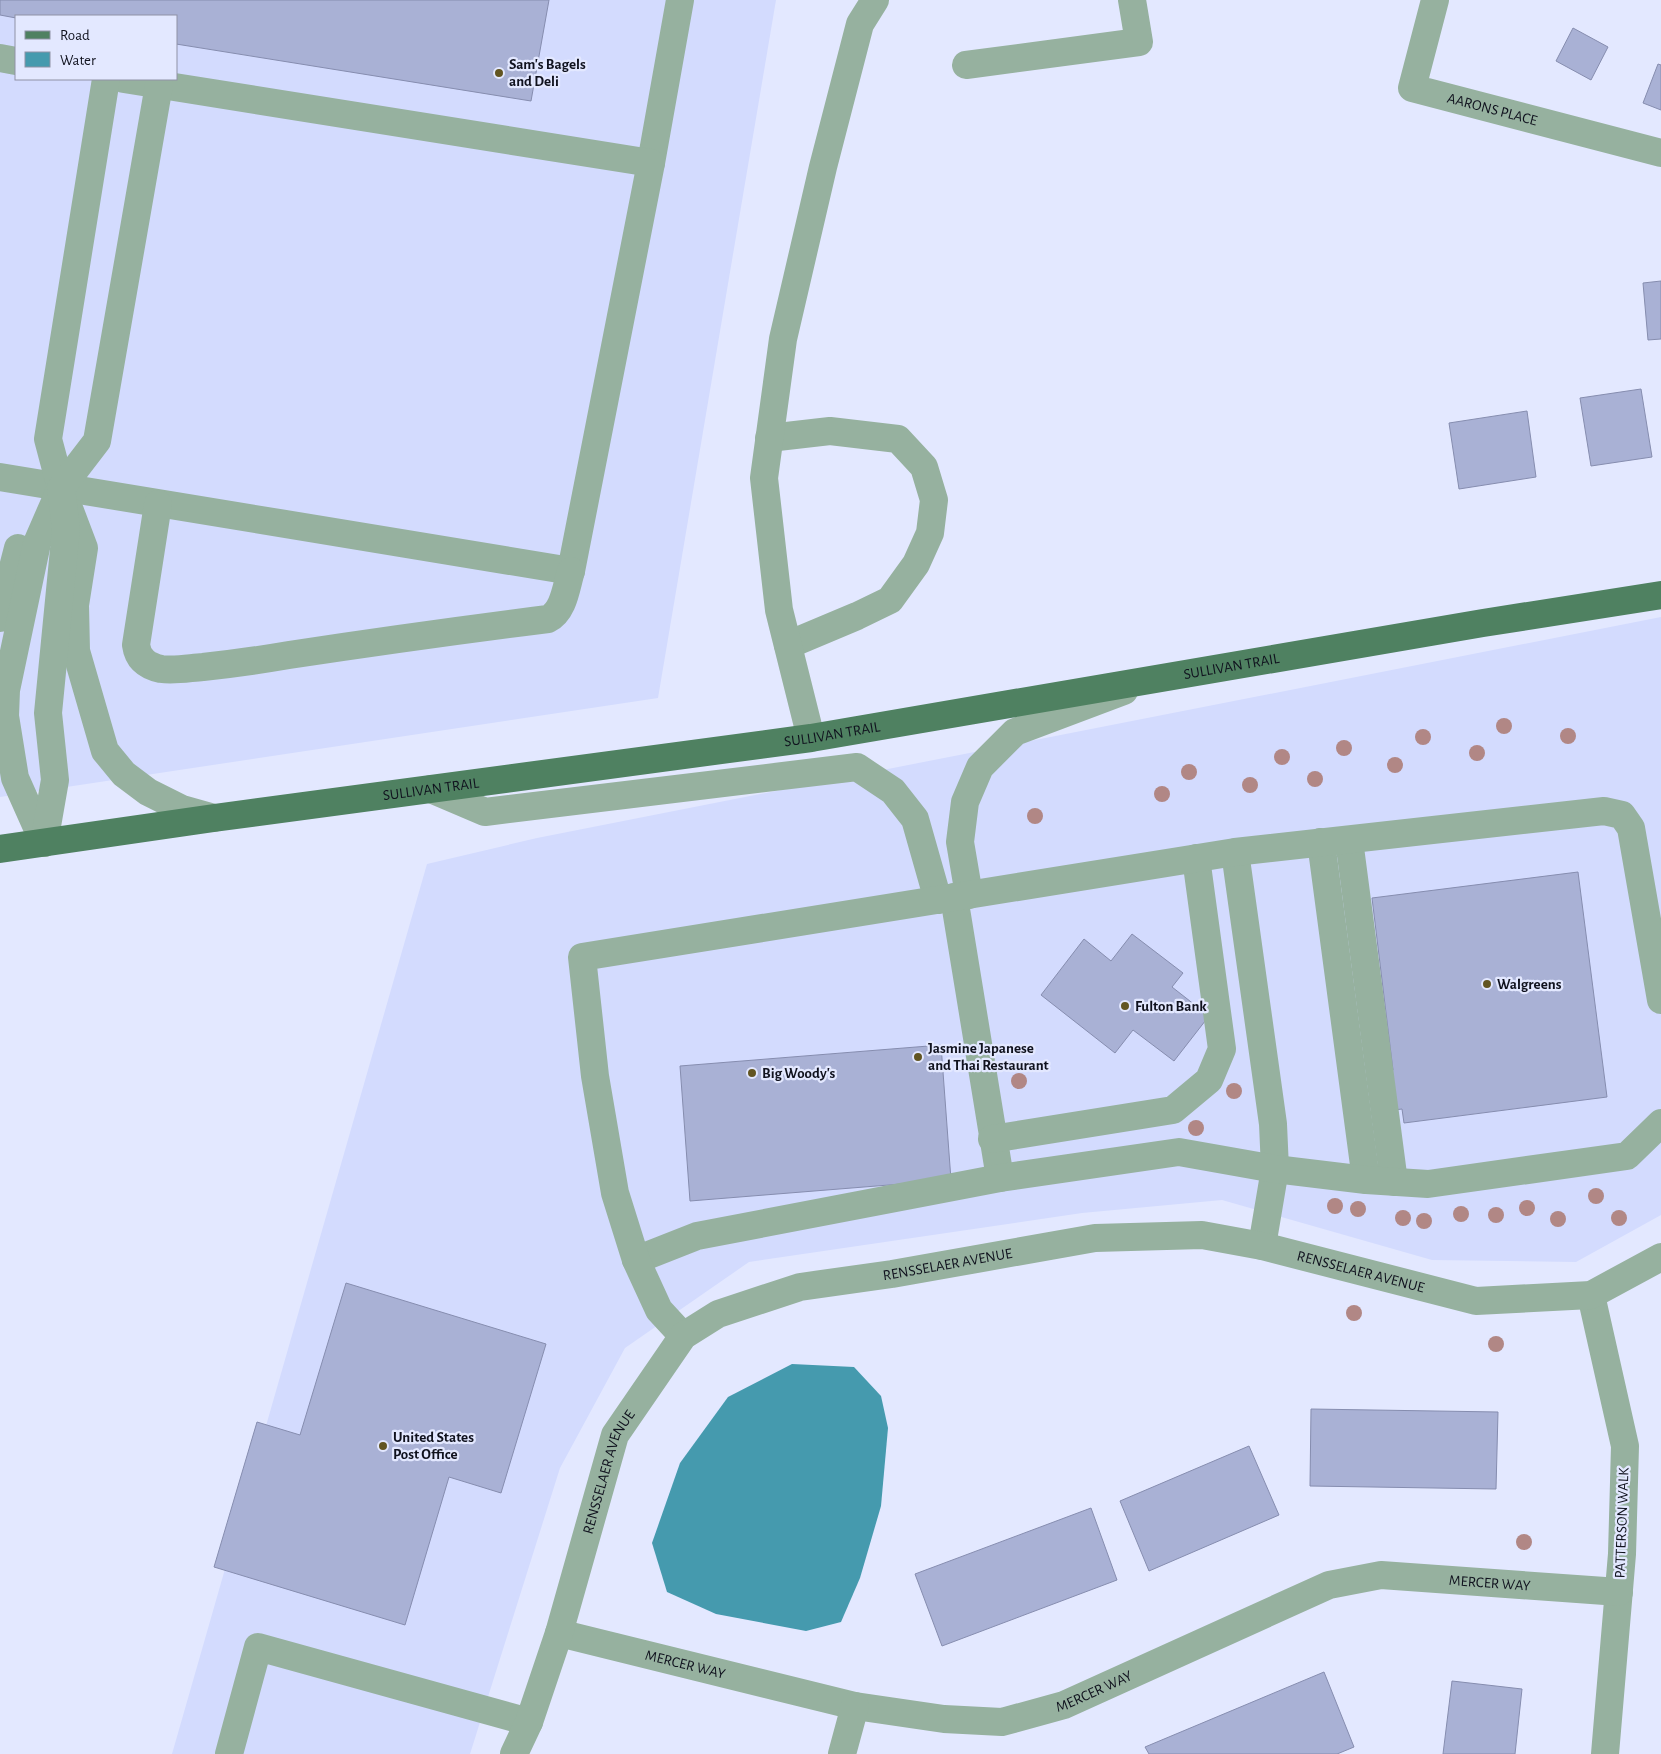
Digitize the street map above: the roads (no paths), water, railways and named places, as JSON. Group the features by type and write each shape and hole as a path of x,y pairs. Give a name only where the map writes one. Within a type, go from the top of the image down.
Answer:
{"main road":[{"name":"SULLIVAN TRAIL","path":"0,849 214,818 811,738 1483,623 1661,596"}],"street":[{"path":"158,504 136,645 137,653 142,661 161,669 174,670 238,663 548,619 555,616 571,571 651,163 680,0"},
{"path":"811,738 779,610 764,478 783,339 823,167 860,24 875,0"},
{"path":"966,64 1139,42 1132,0"},
{"name":"AARONS PLACE","path":"1435,0 1412,88 1661,152"},
{"path":"0,58 15,61"},
{"path":"106,80 48,439 61,488 84,548 76,605 76,651 105,751 124,774 148,792 182,809 214,818"},
{"path":"130,80 651,163"},
{"path":"0,618 19,543 97,441 159,85"},
{"path":"769,438 830,431 898,439 924,467 934,500 930,533 916,564 890,600 858,616 788,645"},
{"path":"0,477 571,571"},
{"path":"44,843 55,780 48,714 66,529 61,488"},
{"path":"44,843 15,778 5,716 6,690 37,543 61,488"},
{"path":"1000,1178 992,1139 954,897 965,802 980,767 1015,732 1156,679"},
{"path":"431,789 485,812 858,767 893,791 915,819 954,897"},
{"path":"683,1336 659,1310 636,1260 615,1193 595,1076 582,957 1235,852 1604,811 1622,815 1631,828 1661,1000"},
{"path":"1348,840 1394,1182"},
{"path":"1321,842 1366,1180"},
{"path":"1235,852 1273,1124 1275,1169 1262,1246"},
{"path":"992,1139 1173,1110 1209,1080 1222,1049 1196,858"},
{"path":"636,1260 697,1236 1000,1178 1179,1152 1275,1169 1366,1180 1428,1184 1627,1156 1661,1123"},
{"name":"RENSSELAER AVENUE","path":"514,1754 529,1722 559,1633 615,1435 683,1336 718,1314 800,1287 892,1274 1095,1238 1202,1235 1262,1246 1476,1301 1591,1295 1661,1257"},
{"name":"PATTERSON WALK","path":"1591,1295 1625,1446 1622,1554 1605,1754"},
{"name":"MERCER WAY","path":"559,1633 855,1706 944,1719 1002,1722 1064,1704 1329,1585 1381,1575 1619,1592"},
{"path":"229,1754 258,1647 529,1722"},
{"path":"842,1754 855,1706"}],"water":[{"path":"792,1364 854,1367 881,1396 888,1428 881,1506 860,1578 841,1622 806,1631 716,1614 667,1592 652,1543 680,1463 728,1397"}],"place":[{"name":"Sam's Bagels and Deli","path":"499,73"},
{"name":"Walgreens","path":"1487,984"},
{"name":"Fulton Bank","path":"1125,1006"},
{"name":"Jasmine Japanese and Thai Restaurant","path":"918,1057"},
{"name":"Big Woody's","path":"752,1073"},
{"name":"United States Post Office","path":"383,1446"}]}
